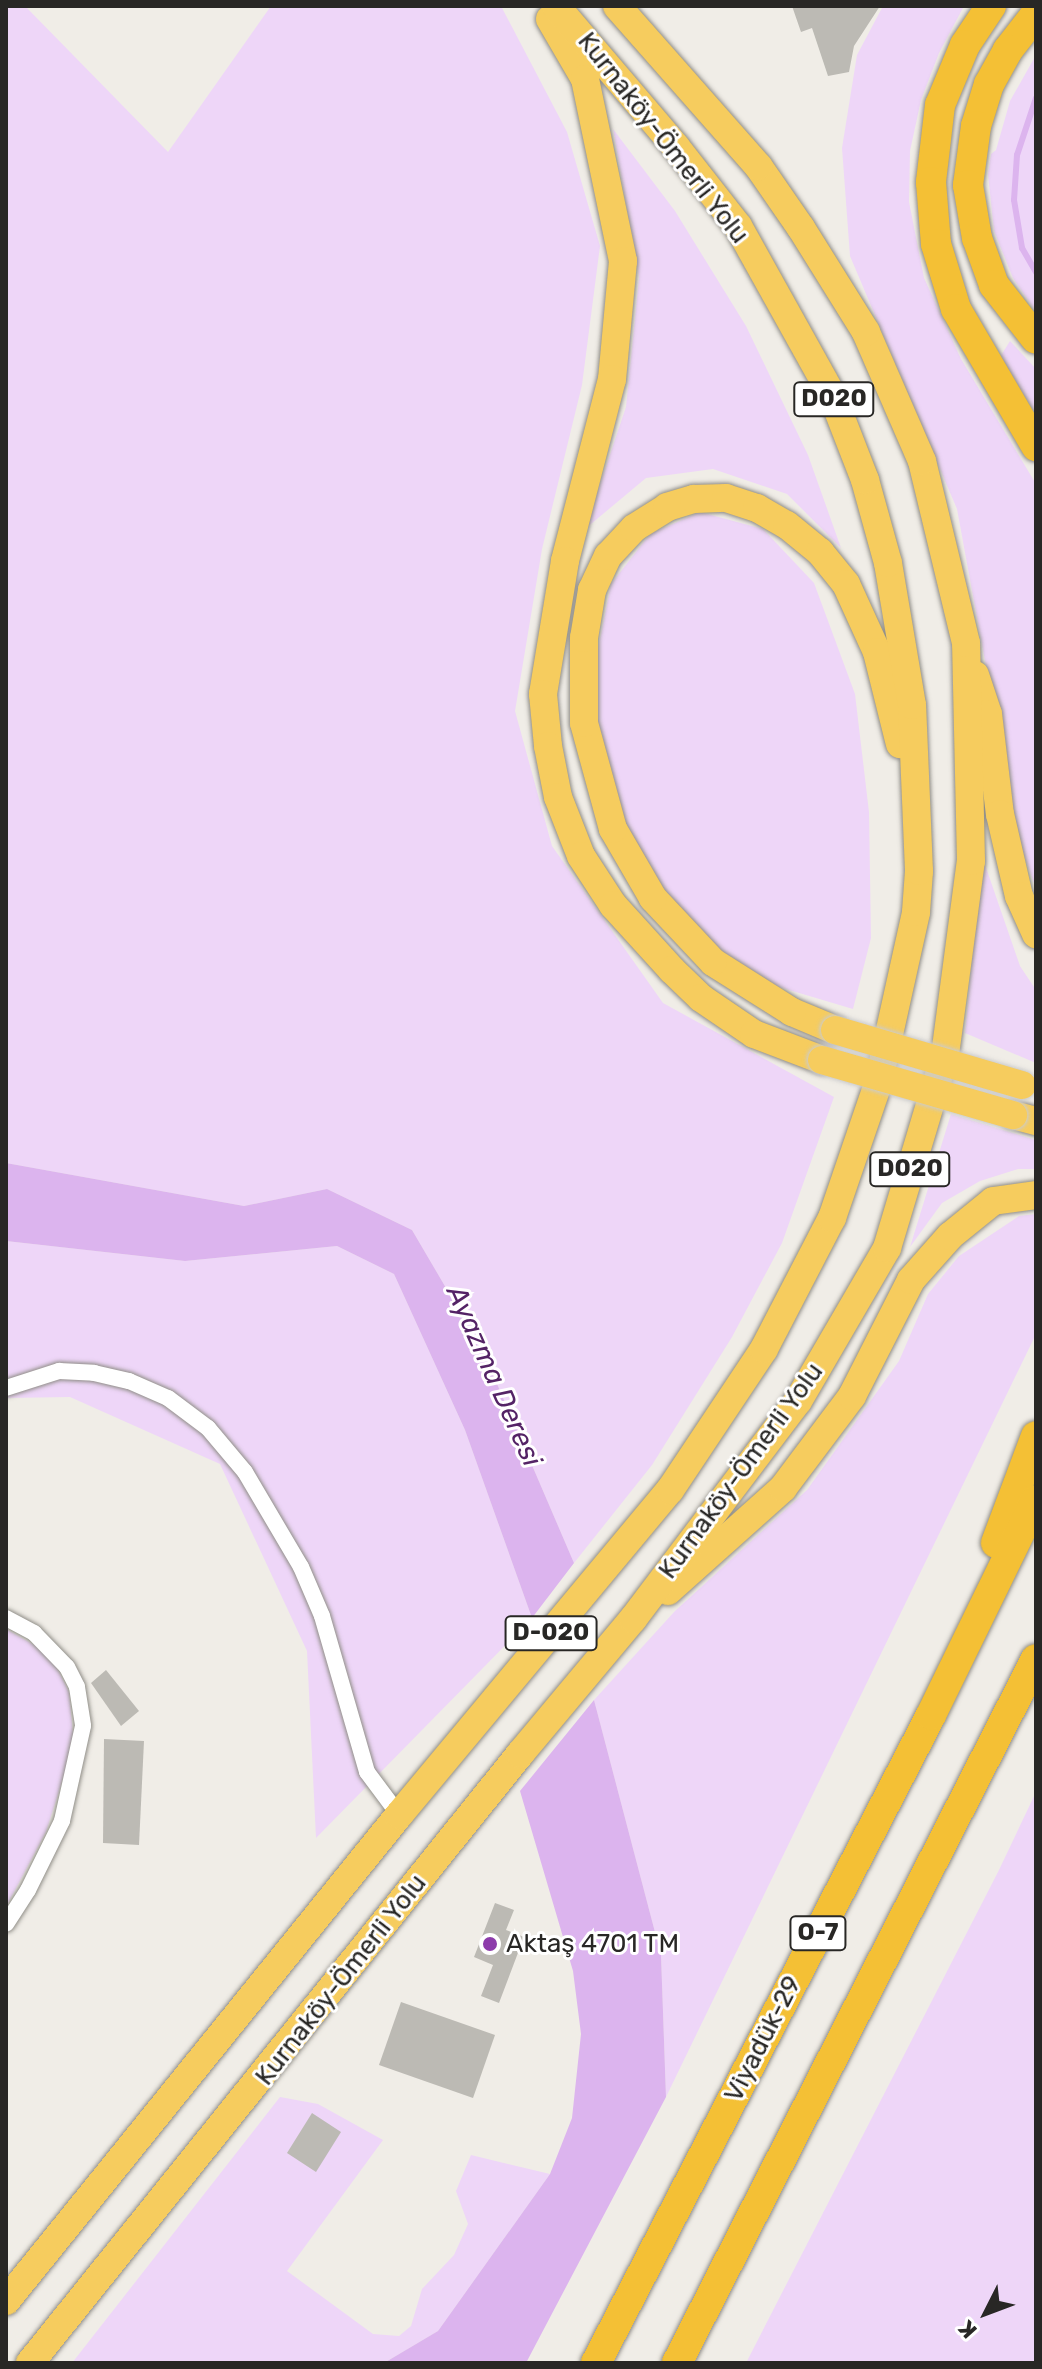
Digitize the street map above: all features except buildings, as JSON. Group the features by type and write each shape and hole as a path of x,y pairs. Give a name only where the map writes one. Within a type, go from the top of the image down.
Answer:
{"highway":[{"path":"540,6 585,79 623,261 612,379 565,561 543,694 548,746 558,797 581,856 613,905 672,970 701,998 754,1034 822,1060 1025,1118"},
{"name":"Kurnaköy-Ömerli Yolu","path":"6,2301 399,1815 670,1490 764,1349 832,1218 878,1084 916,912 919,871 912,705 888,563 865,480 832,395 738,226 676,147 556,6"},
{"name":"Kurnaköy-Ömerli Yolu","path":"30,2363 520,1754 633,1619 798,1401 887,1248 945,1055 971,861 966,643 922,461 866,332 758,166 617,6"},
{"path":"991,6 965,45 940,105 931,182 936,244 956,309 1036,446"},
{"path":"1036,14 1008,50 989,84 976,126 968,185 977,238 994,285 1036,339"},
{"path":"919,871 896,719 877,652 846,584 820,552 787,525 757,508 726,498 694,499 667,507 634,528 608,556 592,590 584,638 584,723 613,829 653,898 713,962 792,1012 835,1030 1029,1087"},
{"path":"966,643 988,714 1000,814 1019,896 1036,934"},
{"path":"633,1619 783,1488 852,1396 911,1280 950,1236 993,1201 1036,1195"},
{"path":"931,1715 1036,1436"},
{"name":"Viyadük-29","path":"596,2363 931,1715 1036,1500"},
{"name":"O-7","path":"677,2363 1036,1659"},
{"path":"991,1751 1036,1683"}],"street":[{"path":"6,1388 59,1371 94,1373 129,1381 168,1398 208,1428 245,1472 301,1567 322,1616 367,1772 399,1815"},
{"path":"6,1618 34,1633 67,1667 77,1687 83,1726 62,1821 28,1890 6,1924"}],"shaded area":[{"path":"6,6 25,6 168,152 271,6 501,6 567,132 600,246 582,385 542,549 515,711 552,846 663,1003 834,1097 782,1243 732,1337 652,1465 574,1563 483,1351 412,1230 327,1189 244,1206 6,1163"},
{"path":"883,6 964,6 939,53 921,100 910,151 909,202 924,278 961,359 1036,484 1036,889 1017,835 957,509 850,256 842,148 857,55"},
{"path":"1036,55 1036,312 1013,278 994,231 988,174 991,154 996,150 1010,101"},
{"path":"613,129 675,211 746,326 808,455 841,548 787,494 713,469 646,478 585,529 626,407 639,278"},
{"path":"1010,341 1036,369 1036,414 1000,357"},
{"path":"700,512 763,529 814,583 855,694 869,812 871,938 853,1009 779,987 700,945 646,882 600,766 593,674 611,584 650,534"},
{"path":"982,856 1020,966 1036,990 1036,1063 965,1033"},
{"path":"951,1114 1036,1140 1036,1169 1018,1169 980,1181 942,1203 910,1247"},
{"path":"6,1163 244,1206 327,1189 412,1230 483,1351 574,1563 532,1618 465,1430 394,1274 337,1246 185,1261 6,1241"},
{"path":"1036,1214 1036,1334 666,2097 661,1955 594,1700 675,1611 807,1490 899,1361 928,1294 959,1256 1019,1216"},
{"path":"6,1241 185,1261 337,1246 394,1274 465,1430 532,1618 316,1838 307,1651 220,1464 70,1397 6,1398"},
{"path":"6,1629 50,1654 69,1692 74,1744 46,1832 6,1907"},
{"path":"594,1700 661,1955 666,2097 526,2363 384,2363 438,2331 550,2174 572,2118 581,2034 573,1971 520,1791"},
{"path":"1036,1792 1036,2363 746,2363 998,1872"},
{"path":"280,2097 318,2104 383,2140 287,2271 373,2334 399,2336 411,2326 422,2289 454,2255 468,2224 456,2191 471,2155 550,2174 438,2331 384,2363 72,2363"}],"waterway":[{"path":"1036,98 1017,155 1014,200 1022,248 1036,272"}],"place":[{"name":"Aktaş 4701 TM","path":"490,1944"}],"water label":[{"name":"Ayazma Deresi","path":"494,1376"}]}
